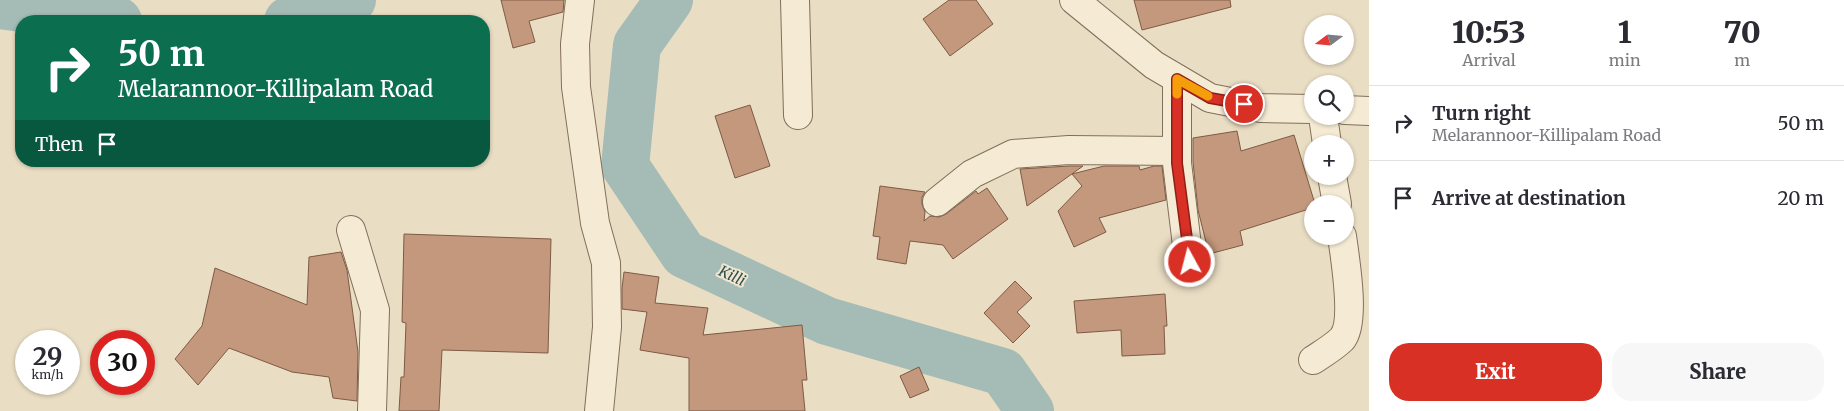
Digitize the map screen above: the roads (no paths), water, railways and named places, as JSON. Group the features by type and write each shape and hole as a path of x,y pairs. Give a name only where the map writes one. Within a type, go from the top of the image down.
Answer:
{"street":[{"path":"580,0 575,44 576,87 595,223 606,263 607,327 599,411"},
{"path":"795,0 798,115"},
{"path":"1074,0 1154,65 1210,98 1262,108 1304,109"},
{"path":"1177,79 1177,163 1190,262"},
{"path":"1354,110 1369,111"},
{"path":"937,202 972,174 1013,154 1069,150 1177,151"},
{"path":"351,230 375,310 372,411"},
{"path":"1313,360 1343,338 1348,322 1348,294 1343,245"}],"waterway":[{"name":"Killi","path":"306,15 352,0"},
{"name":"Killi","path":"669,0 637,45 625,166 684,254 827,321 1003,372 1030,411"},
{"name":"Killi","path":"0,5 74,15"}]}
